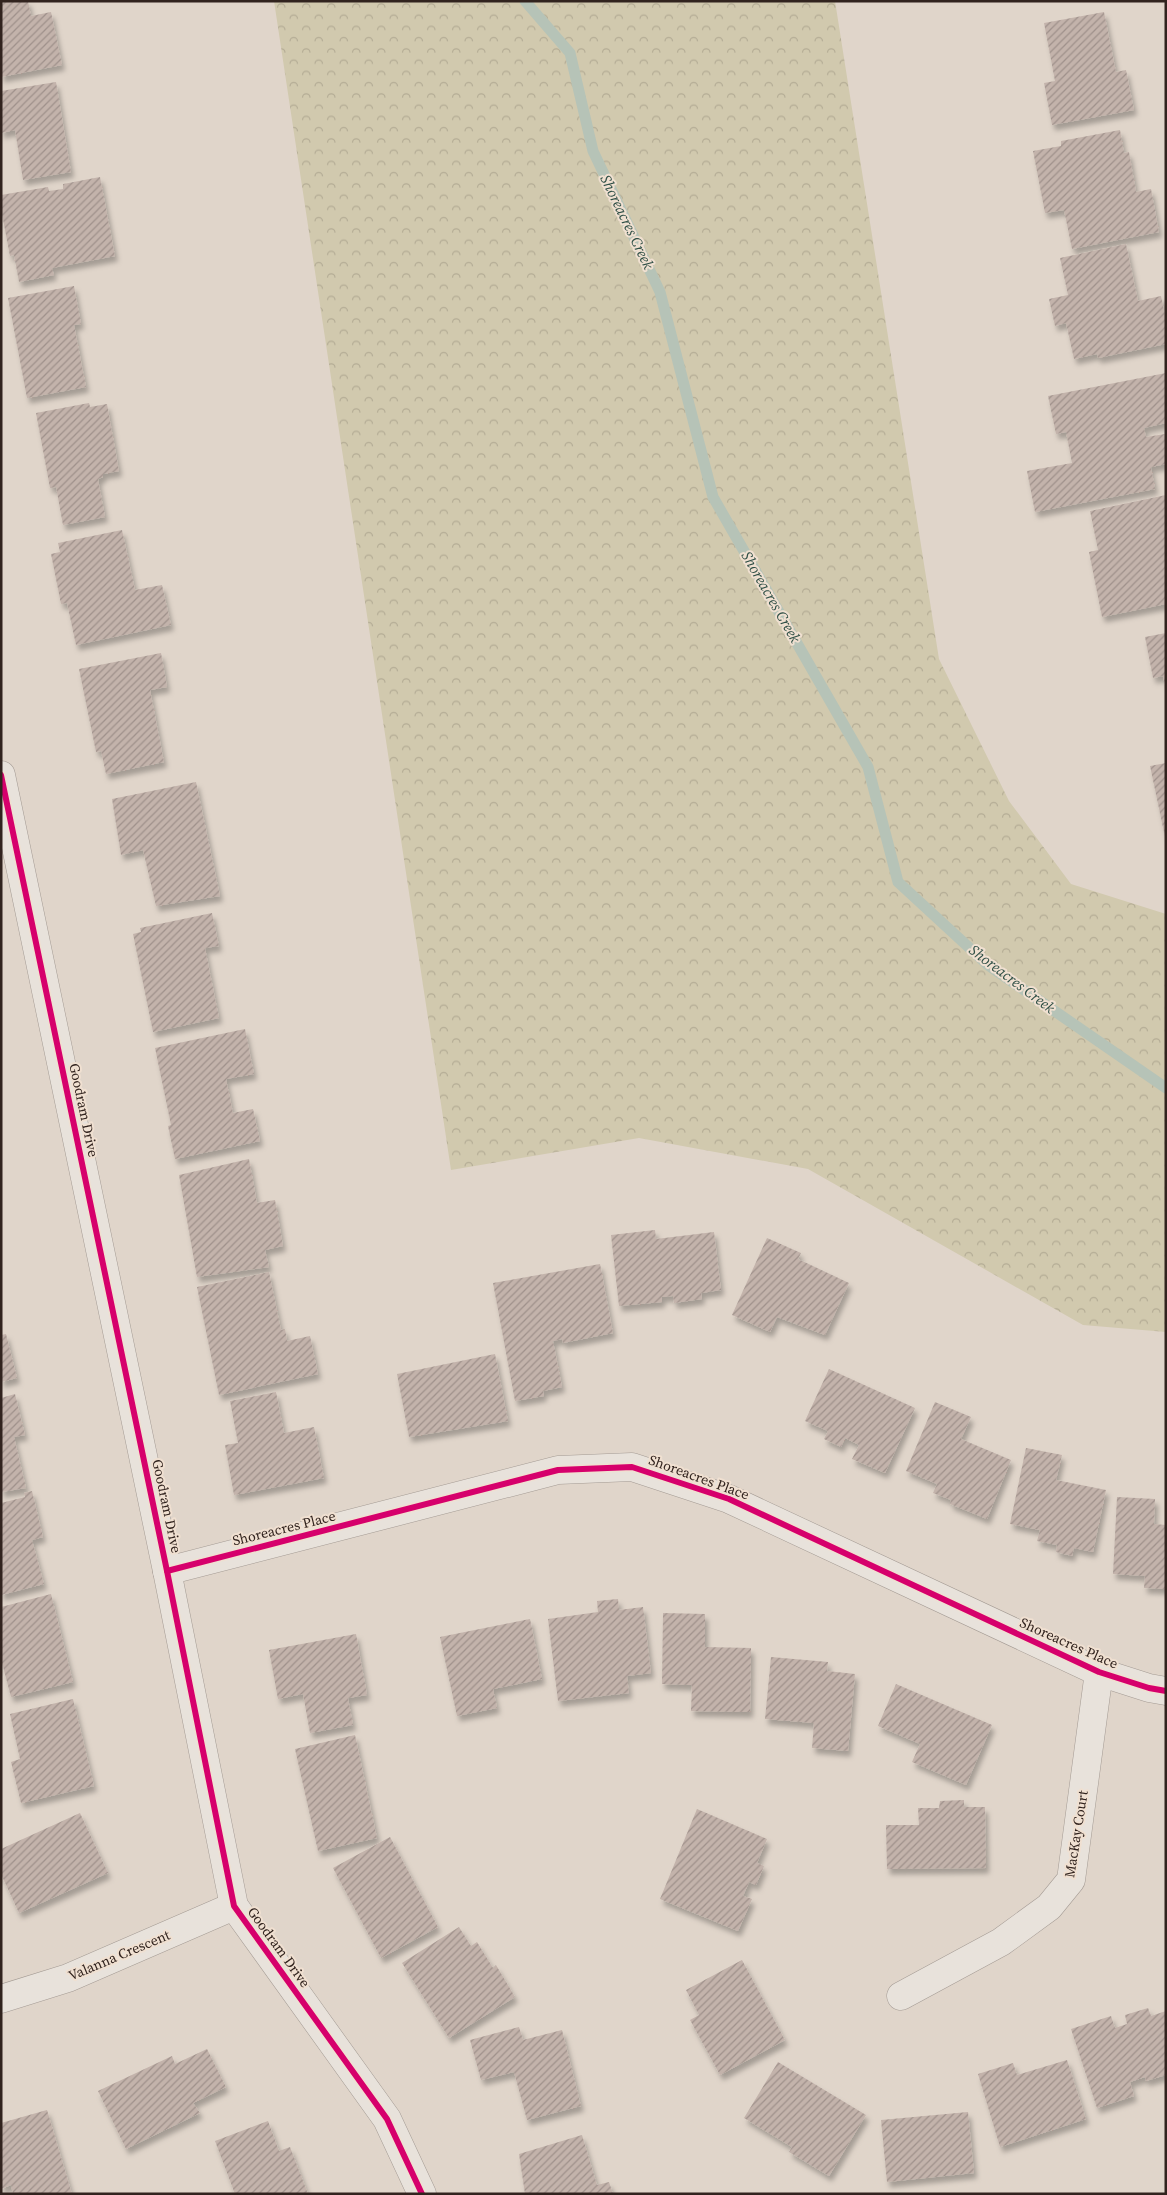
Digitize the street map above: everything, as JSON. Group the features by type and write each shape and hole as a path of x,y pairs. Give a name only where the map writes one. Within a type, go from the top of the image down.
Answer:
{"street":[{"name":"Goodram Drive","path":"1,775 167,1571 234,1906 387,2119 422,2194"},
{"name":"Shoreacres Place","path":"167,1571 558,1470 632,1467 729,1499 1098,1672 1148,1688 1166,1691"},
{"name":"MacKay Court","path":"901,1996 1001,1942 1048,1907 1071,1880 1098,1672"},
{"name":"Valanna Crescent","path":"1,1999 68,1978 234,1906"}],"green space":[{"path":"274,1 835,1 939,659 1009,801 1071,884 1166,914 1166,1332 1083,1325 808,1169 639,1138 451,1170"}],"building":[{"path":"1,1 28,1 31,16 51,12 62,65 1,77"},
{"path":"1104,12 1116,72 1126,70 1134,110 1052,125 1044,83 1055,81 1044,23"},
{"path":"56,82 71,172 23,180 15,130 1,133 1,91"},
{"path":"1120,130 1124,153 1129,152 1136,192 1151,189 1159,232 1072,249 1064,210 1045,213 1033,151 1061,146 1061,141"},
{"path":"100,177 115,256 52,268 54,275 19,282 14,255 10,256 1,209 1,195 48,187 49,191 63,189 63,184"},
{"path":"1126,244 1138,301 1161,296 1166,320 1166,344 1098,358 1097,354 1074,359 1066,323 1055,326 1049,299 1068,295 1060,258"},
{"path":"74,286 81,324 74,325 86,387 27,398 8,298"},
{"path":"1166,373 1166,423 1144,428 1146,437 1165,434 1166,464 1151,467 1155,489 1035,512 1027,471 1072,463 1066,432 1056,434 1048,396"},
{"path":"89,403 90,407 107,404 119,471 103,474 103,477 98,479 105,517 63,525 56,487 50,488 36,413"},
{"path":"1166,495 1166,604 1102,617 1089,552 1098,550 1090,511"},
{"path":"122,530 135,590 162,585 171,625 76,645 67,603 61,604 51,554 60,552 58,543"},
{"path":"1166,633 1165,685 1163,676 1153,678 1145,637"},
{"path":"161,653 167,687 150,690 164,762 106,774 101,751 96,752 79,669"},
{"path":"1166,763 1166,836 1165,837 1150,766"},
{"path":"196,782 220,896 156,906 143,850 121,855 112,799"},
{"path":"212,913 219,946 205,948 219,1018 153,1032 133,934 141,932 140,928"},
{"path":"245,1029 254,1074 226,1079 233,1113 253,1109 260,1141 175,1159 168,1126 171,1125 155,1048"},
{"path":"249,1159 257,1203 275,1200 283,1246 265,1250 269,1267 197,1277 179,1175"},
{"path":"655,1230 656,1239 714,1232 721,1290 701,1293 702,1299 674,1303 673,1296 662,1297 662,1302 619,1306 611,1235"},
{"path":"767,1238 801,1253 798,1259 849,1283 825,1335 777,1317 770,1332 732,1315"},
{"path":"600,1264 613,1333 563,1343 562,1339 553,1341 562,1387 543,1391 544,1396 515,1401 493,1283"},
{"path":"269,1272 281,1330 285,1329 287,1341 310,1336 318,1374 219,1395 197,1287"},
{"path":"6,1334 17,1378 1,1382 1,1335"},
{"path":"495,1354 508,1421 409,1437 397,1374"},
{"path":"829,1369 915,1408 885,1473 852,1459 859,1445 845,1438 841,1447 824,1439 828,1431 805,1421"},
{"path":"276,1392 284,1433 314,1427 324,1478 234,1495 225,1445 238,1443 230,1401"},
{"path":"15,1394 25,1435 14,1437 26,1488 1,1492 1,1398"},
{"path":"935,1402 971,1417 961,1439 1011,1460 987,1519 950,1504 951,1500 933,1493 937,1484 906,1471"},
{"path":"1026,1448 1062,1455 1056,1480 1106,1490 1093,1552 1074,1548 1072,1556 1056,1552 1057,1545 1037,1541 1040,1530 1010,1524"},
{"path":"32,1491 43,1537 32,1540 44,1584 1,1595 1,1503 25,1497 24,1493"},
{"path":"1117,1497 1155,1499 1154,1524 1166,1525 1166,1589 1144,1588 1145,1576 1113,1574"},
{"path":"51,1594 73,1682 11,1697 1,1659 1,1607"},
{"path":"618,1599 619,1610 643,1607 651,1673 627,1676 629,1693 558,1701 548,1619 598,1612 597,1601"},
{"path":"663,1613 705,1614 705,1647 751,1648 750,1712 691,1711 692,1685 662,1684"},
{"path":"530,1619 542,1679 493,1689 497,1708 457,1716 440,1637"},
{"path":"356,1634 367,1695 348,1698 353,1725 310,1733 303,1694 278,1699 269,1650"},
{"path":"771,1657 828,1662 827,1671 855,1674 848,1751 812,1748 814,1723 765,1719"},
{"path":"896,1684 992,1725 966,1785 912,1762 920,1744 878,1726"},
{"path":"73,1699 94,1786 21,1803 11,1762 20,1759 10,1714"},
{"path":"355,1735 377,1838 318,1851 295,1749"},
{"path":"964,1800 964,1807 985,1807 986,1868 887,1869 886,1825 919,1825 918,1808 939,1808 940,1801"},
{"path":"697,1809 767,1839 757,1863 764,1866 756,1885 749,1882 743,1896 752,1899 738,1931 660,1899"},
{"path":"80,1813 108,1873 19,1913 1,1874 1,1849"},
{"path":"390,1837 438,1927 381,1958 333,1868"},
{"path":"459,1927 471,1946 477,1942 493,1968 496,1965 515,1997 449,2038 402,1963"},
{"path":"742,1960 785,2040 720,2075 690,2020 699,2015 686,1990"},
{"path":"1148,2008 1151,2016 1166,2011 1166,2075 1146,2081 1145,2077 1130,2082 1134,2096 1097,2108 1071,2029 1111,2016 1115,2028 1127,2024 1125,2015"},
{"path":"519,2027 523,2040 562,2030 581,2106 527,2120 514,2072 481,2080 470,2040"},
{"path":"207,2049 226,2087 193,2103 200,2113 126,2149 98,2091 172,2056 175,2064"},
{"path":"1067,2060 1086,2119 1000,2147 978,2074 1013,2063 1017,2075"},
{"path":"778,2062 866,2115 829,2176 789,2152 792,2147 744,2118"},
{"path":"47,2110 72,2194 13,2194 11,2185 1,2189 1,2123"},
{"path":"968,2112 974,2173 887,2182 881,2120"},
{"path":"268,2121 279,2151 290,2147 308,2194 235,2194 215,2141"},
{"path":"582,2135 597,2185 609,2182 613,2194 525,2194 519,2154"}],"waterway":[{"name":"Shoreacres Creek","path":"525,1 570,53 593,151 660,292 713,497 868,767 898,882 988,965 1166,1088"}],"cycle path":[{"path":"1,775 167,1571 234,1906 387,2119 422,2194"},
{"path":"167,1571 558,1470 632,1467 729,1499 1099,1672 1149,1688 1166,1691"}]}
